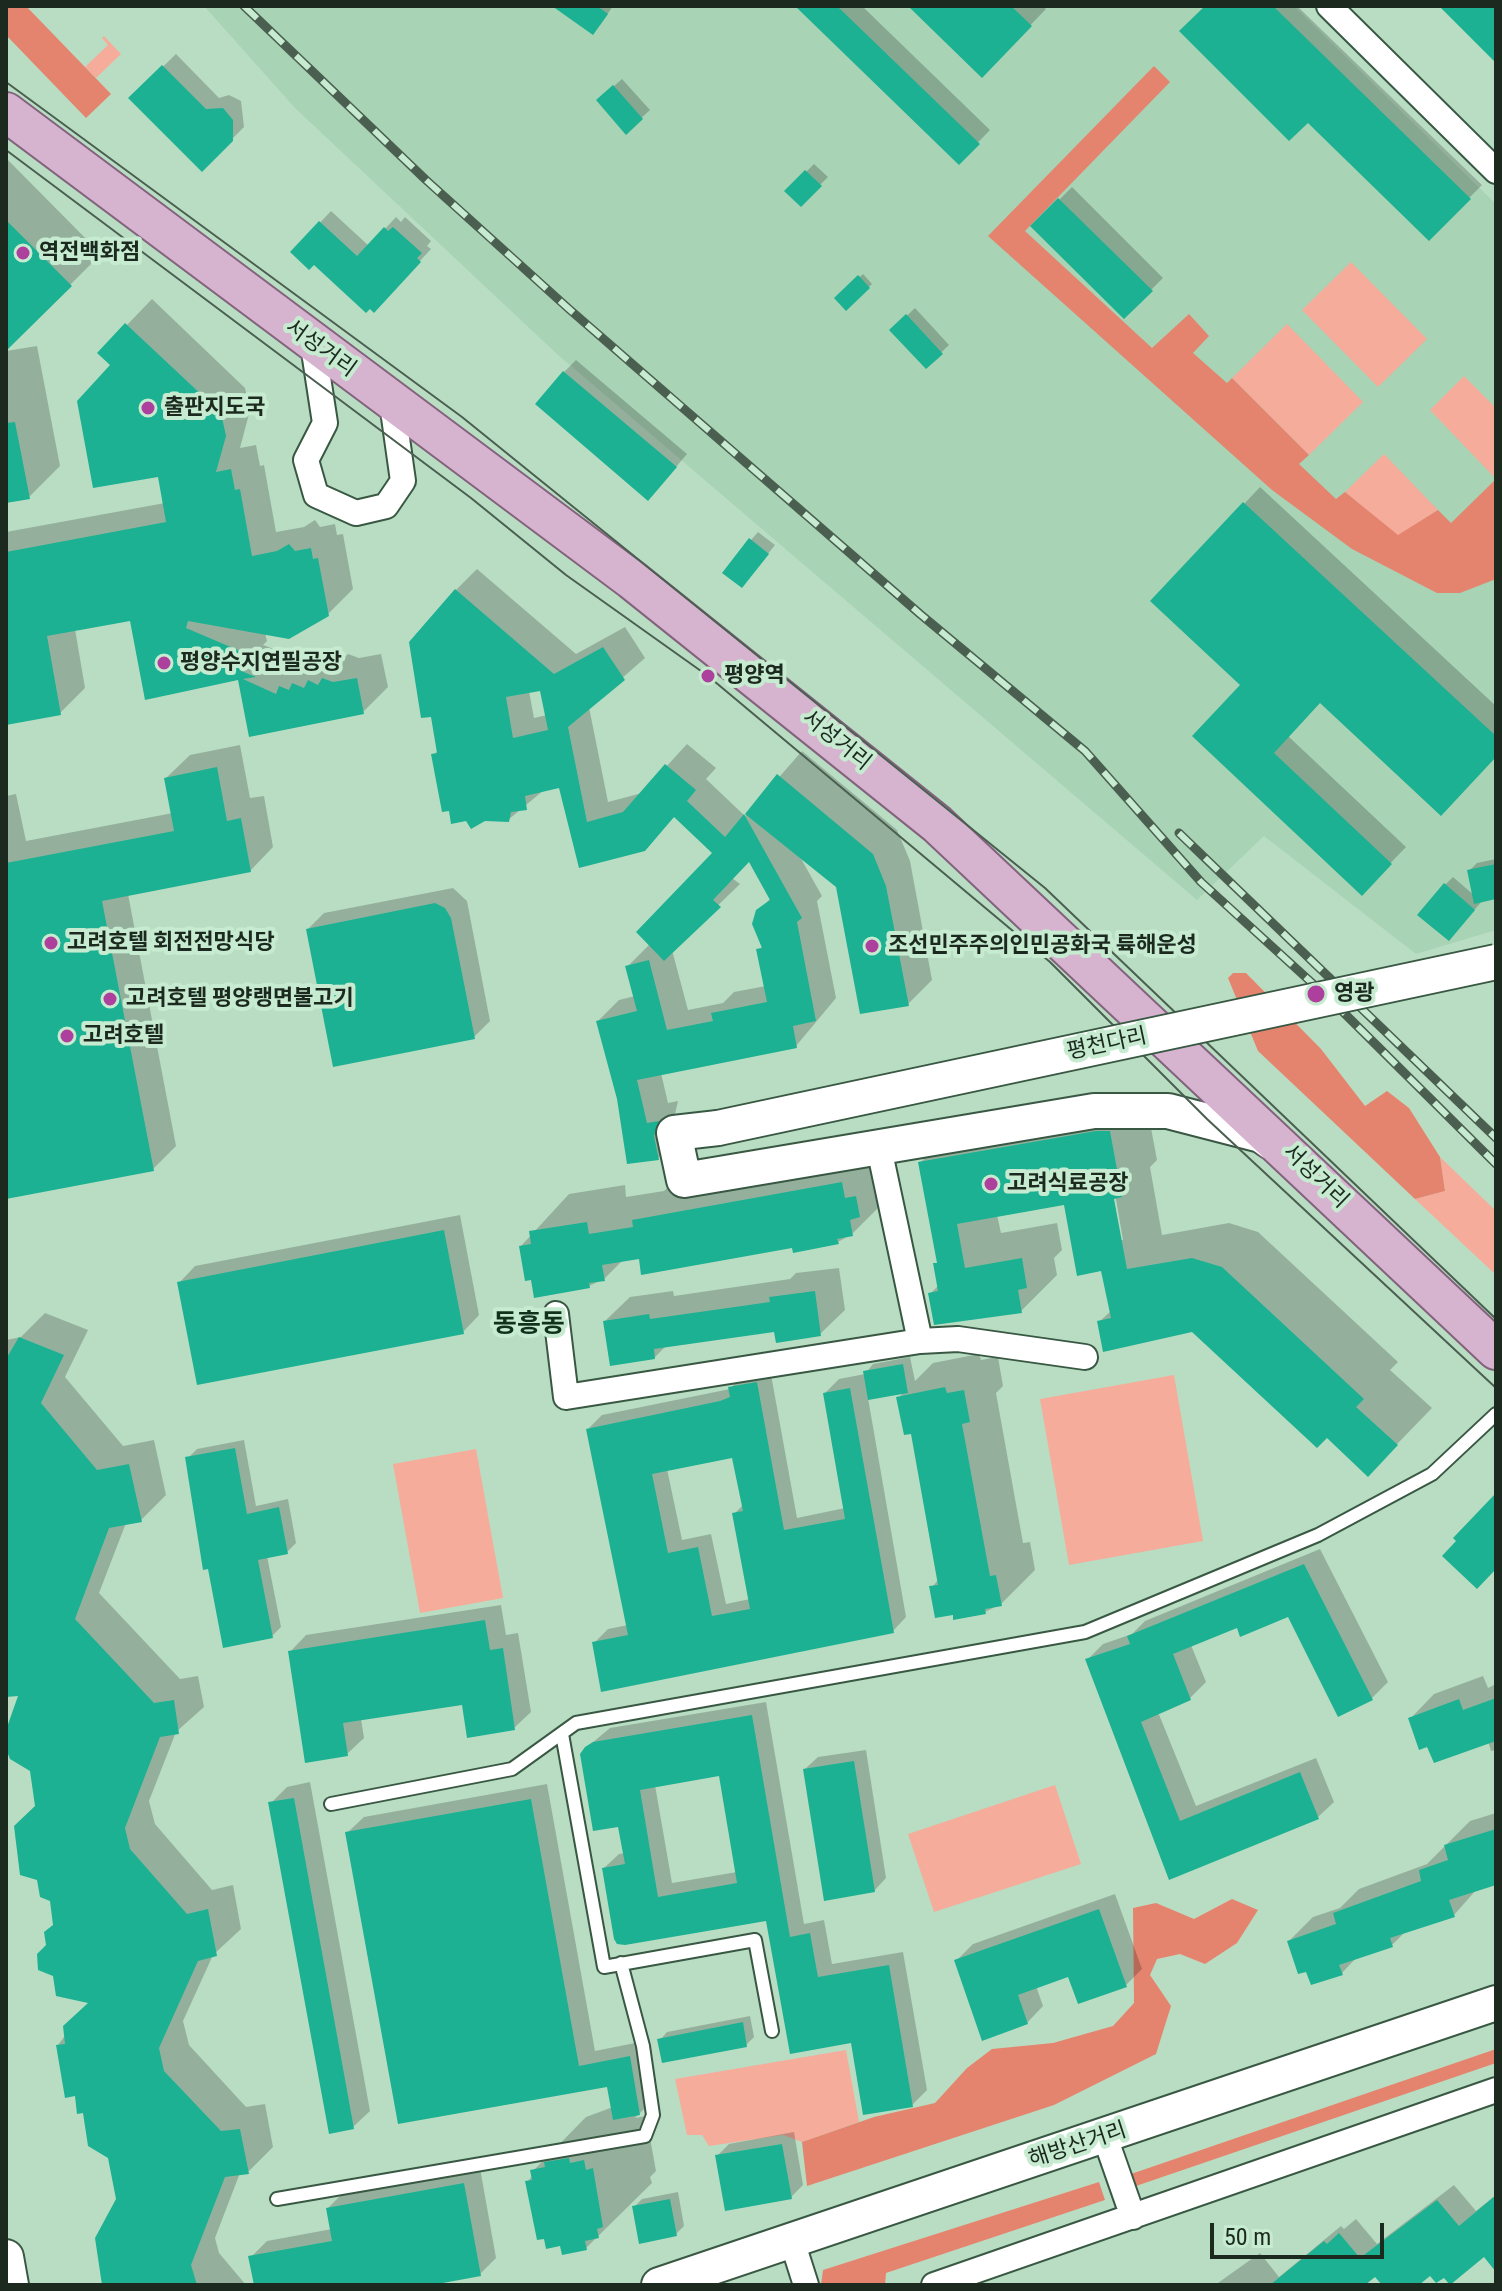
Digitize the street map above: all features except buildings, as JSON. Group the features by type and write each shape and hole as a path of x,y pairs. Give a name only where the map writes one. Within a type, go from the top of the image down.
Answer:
{"main road":[{"name":"서성거리","path":"6,112 313,345 632,580 937,824 1304,1165 1496,1350"}],"street":[{"path":"1329,6 1496,171"},
{"path":"313,345 325,423 306,460 316,495 356,513 386,506 403,481 392,403"},
{"name":"평천다리","path":"879,1148 684,1180 674,1133 718,1128 1496,962"},
{"path":"920,1341 879,1148 1094,1111 1168,1111 1261,1135 1304,1165"},
{"path":"556,1314 566,1397 920,1341 958,1339 1085,1357"},
{"name":"해방산거리","path":"659,2285 1496,2003"},
{"path":"934,2285 989,2277 1133,2217 1496,2090"},
{"path":"1105,2137 1133,2217"},
{"path":"792,2241 806,2285"},
{"path":"6,2257 11,2285"}],"lane":[{"path":"331,1804 512,1769 576,1723 1085,1632 1318,1535 1432,1474 1496,1414"},
{"path":"562,1734 604,1967 755,1940 772,2031"},
{"path":"277,2199 645,2136 653,2115 643,2046 621,1963"}],"shaded area":[{"path":"6,6 26,6 111,94 86,118 6,35"},
{"path":"204,6 1294,6 1496,204 1496,930 1416,954 1264,836 1197,900 558,355 295,108"},
{"path":"104,36 121,54 96,78 85,67 108,45 102,38"},
{"path":"1154,66 1170,82 1025,231 1152,348 1189,314 1209,336 1193,353 1227,383 1232,378 1309,455 1299,464 1336,499 1345,492 1398,535 1438,510 1451,523 1496,479 1496,579 1460,593 1437,593 1352,549 1272,490 988,236"},
{"path":"1351,262 1427,339 1378,387 1302,310"},
{"path":"1287,324 1363,402 1309,455 1232,378"},
{"path":"1464,376 1496,408 1496,479 1430,410"},
{"path":"1384,454 1438,510 1398,536 1345,492"},
{"path":"1233,973 1246,973 1321,1049 1365,1106 1387,1091 1409,1108 1440,1157 1445,1191 1415,1199 1258,1051 1228,978"},
{"path":"1440,1157 1496,1211 1496,1275 1415,1199 1445,1191"},
{"path":"1174,1375 1203,1541 1069,1565 1040,1399"},
{"path":"476,1449 503,1598 420,1613 393,1464"},
{"path":"1055,1785 1081,1864 934,1912 908,1834"},
{"path":"1232,1899 1258,1910 1237,1943 1205,1964 1180,1954 1157,1959 1150,1975 1171,2006 1156,2054 1054,2105 807,2186 802,2142 874,2117 935,2103 967,2068 992,2049 1053,2043 1113,2026 1134,2003 1133,1908 1156,1903 1194,1919"},
{"path":"1496,2049 1496,2063 1136,2186 1131,2174"},
{"path":"846,2050 859,2122 802,2142 783,2135 709,2146 702,2135 687,2135 675,2079"},
{"path":"1099,2182 1105,2200 886,2273 885,2285 821,2285 823,2270"}],"tram line":[{"path":"6,82 462,417 1045,888 1496,1319"},
{"path":"6,150 471,498 566,575 708,676 1050,962 1207,1119 1496,1388"}],"railway":[{"path":"244,6 426,180 569,309 920,614 1085,751 1201,882 1333,1002 1496,1164"},
{"path":"1179,833 1496,1138"}],"place":[{"name":"역전백화점","path":"23,253"},
{"name":"출판지도국","path":"148,408"},
{"name":"평양수지연필공장","path":"164,663"},
{"name":"평양역","path":"708,676"},
{"name":"고려호텔 회전전망식당","path":"51,943"},
{"name":"조선민주주의인민공화국 륙해운성","path":"872,946"},
{"name":"영광","path":"1316,994"},
{"name":"고려호텔 평양랭면불고기","path":"110,999"},
{"name":"고려호텔","path":"67,1036"},
{"name":"고려식료공장","path":"991,1184"}],"district":[{"name":"동흥동","path":"529,1325"}]}
